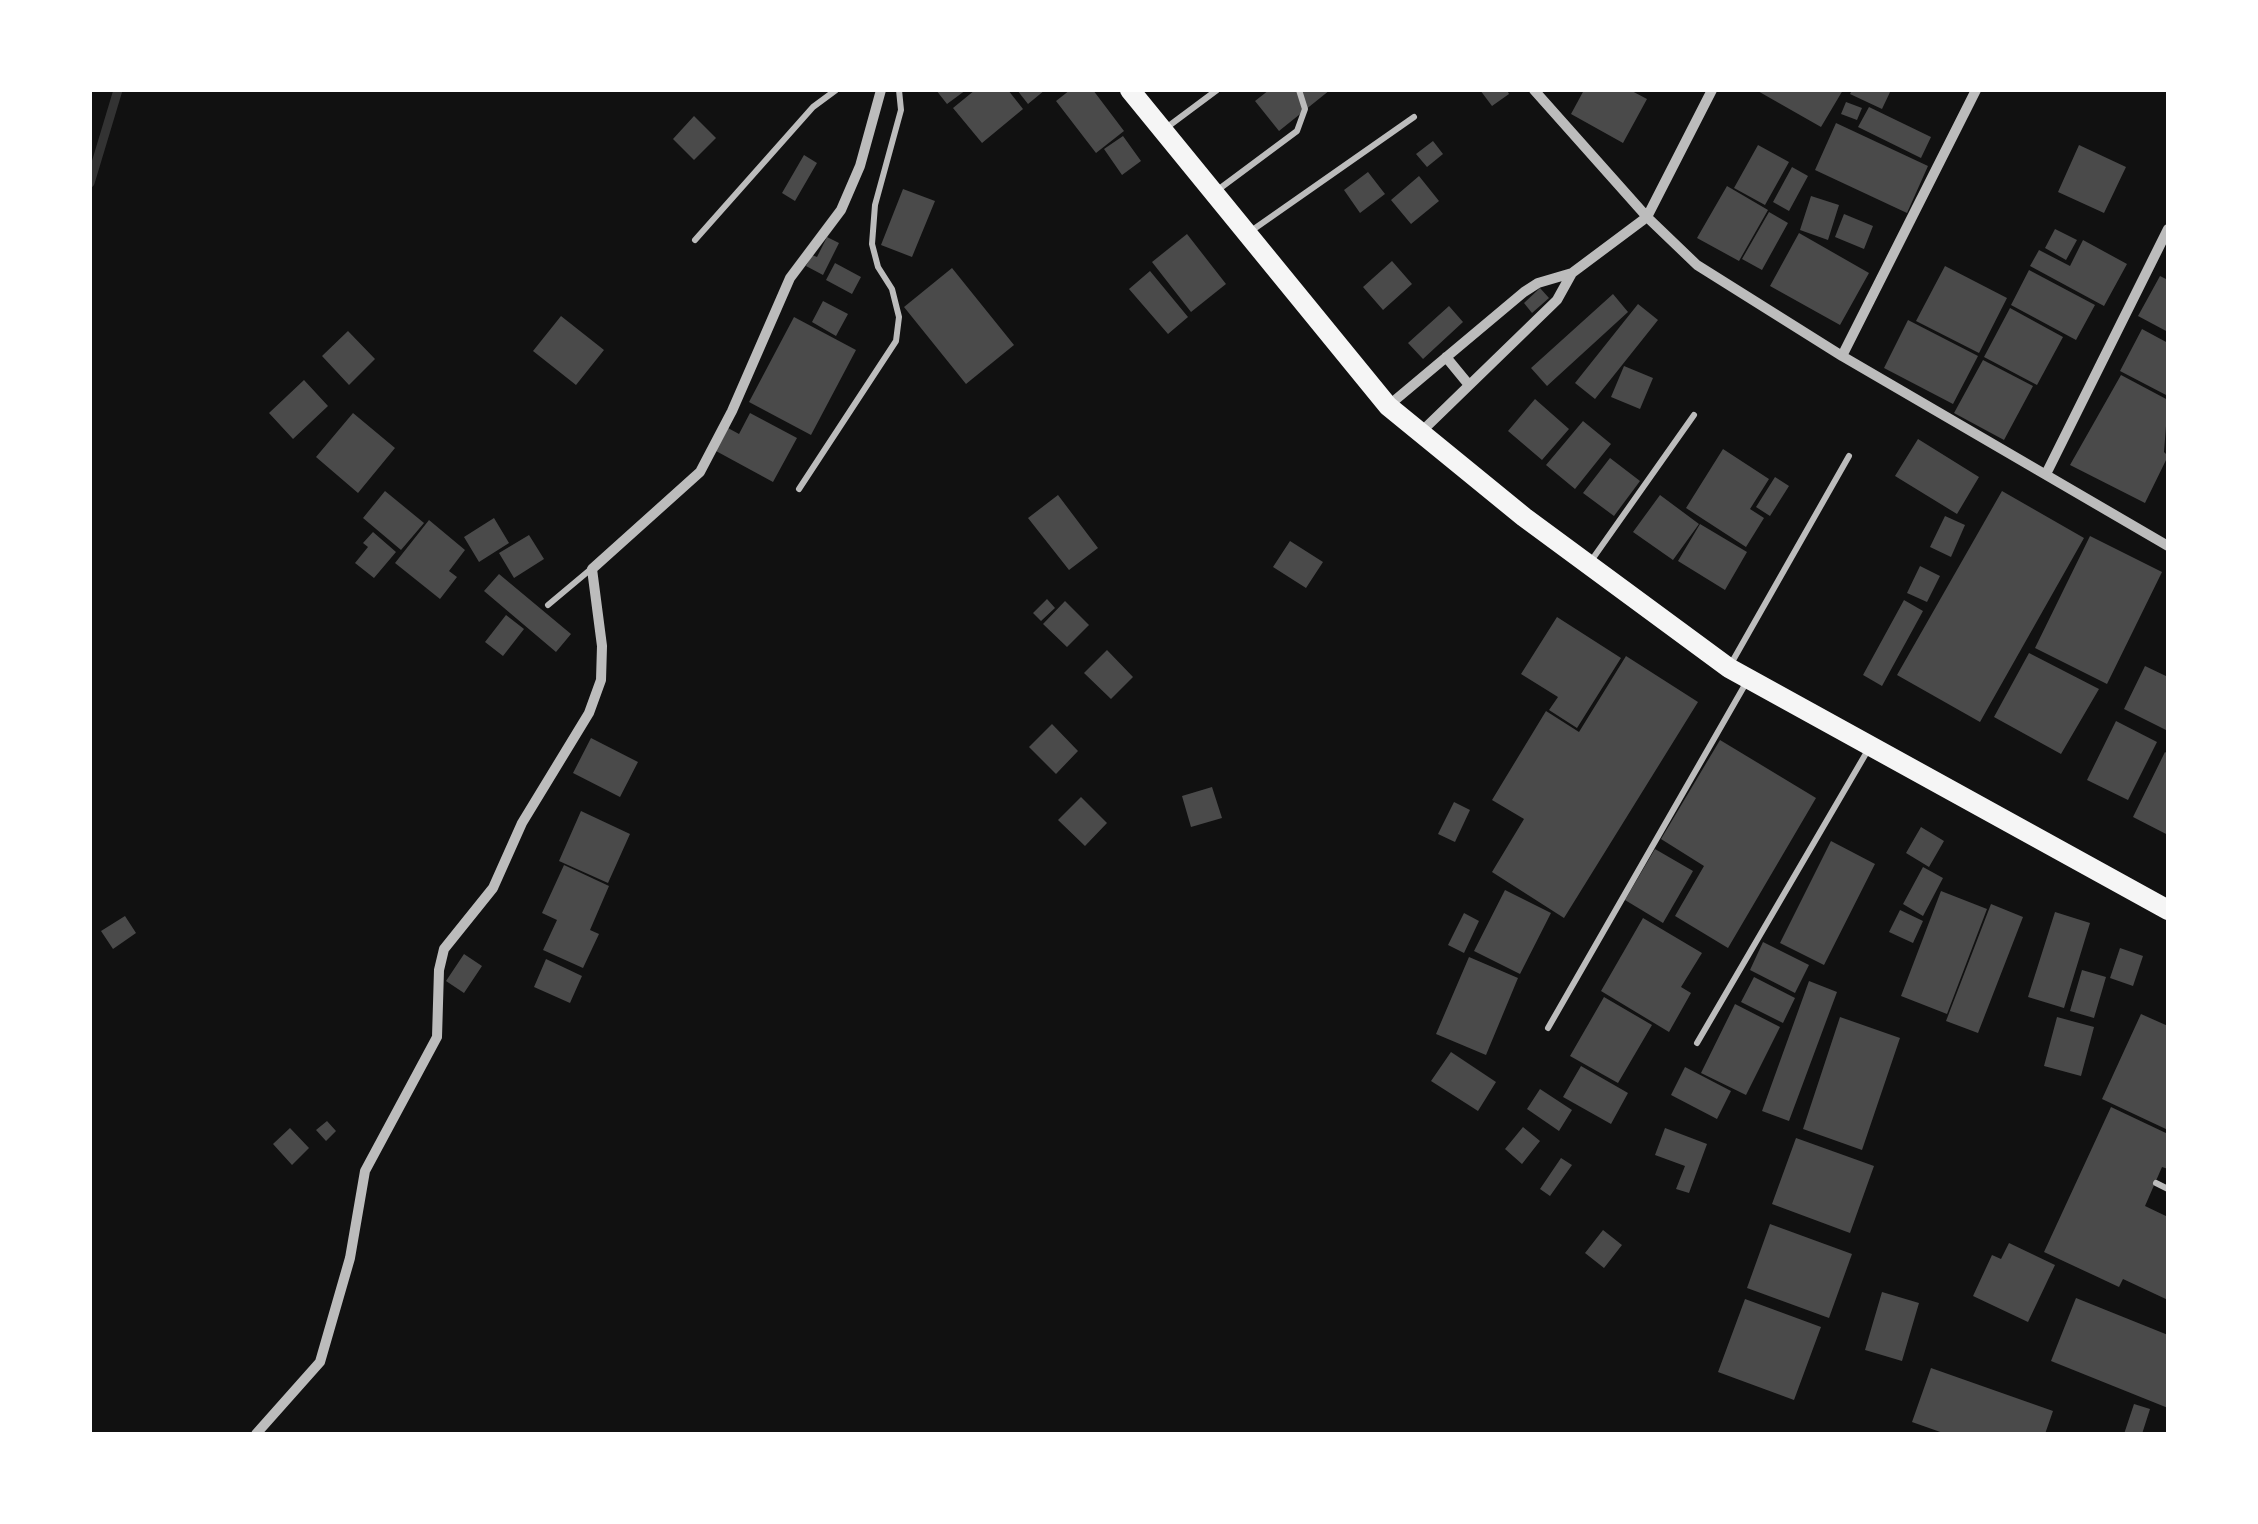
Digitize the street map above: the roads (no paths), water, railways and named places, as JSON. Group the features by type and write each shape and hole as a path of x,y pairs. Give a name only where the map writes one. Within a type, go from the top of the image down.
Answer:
{"main road":[{"path":"1130,90 1388,406 1588,566 1729,668 2168,910"}],"street":[{"path":"256,1434 320,1362 350,1258 365,1171 437,1037 439,970 444,949 493,888 522,823 589,714 600,680 602,646 592,569 700,472 732,411 790,278 841,210 860,166 882,90"},
{"path":"1534,90 1647,217 1697,265 1842,356 2048,472 2168,546"},
{"path":"1420,433 1557,300 1572,274 1647,217 1712,90"},
{"path":"1842,356 1976,90"},
{"path":"2048,472 2168,229"},
{"path":"1388,406 1538,282 1572,274"},
{"path":"1446,357 1469,384"}],"lane":[{"path":"695,240 812,108 836,90"},
{"path":"799,489 896,340 900,317 872,244 875,205 901,110 899,90"},
{"path":"1161,132 1217,90"},
{"path":"1214,193 1297,131 1305,110 1298,90"},
{"path":"1246,234 1414,116"},
{"path":"1588,566 1694,415"},
{"path":"1729,668 1849,456"},
{"path":"548,605 592,569"},
{"path":"1548,1028 1749,678"},
{"path":"1697,1042 1869,748"},
{"path":"2156,1182 2168,1189"}],"waterway":[{"path":"90,183 118,90"}]}
